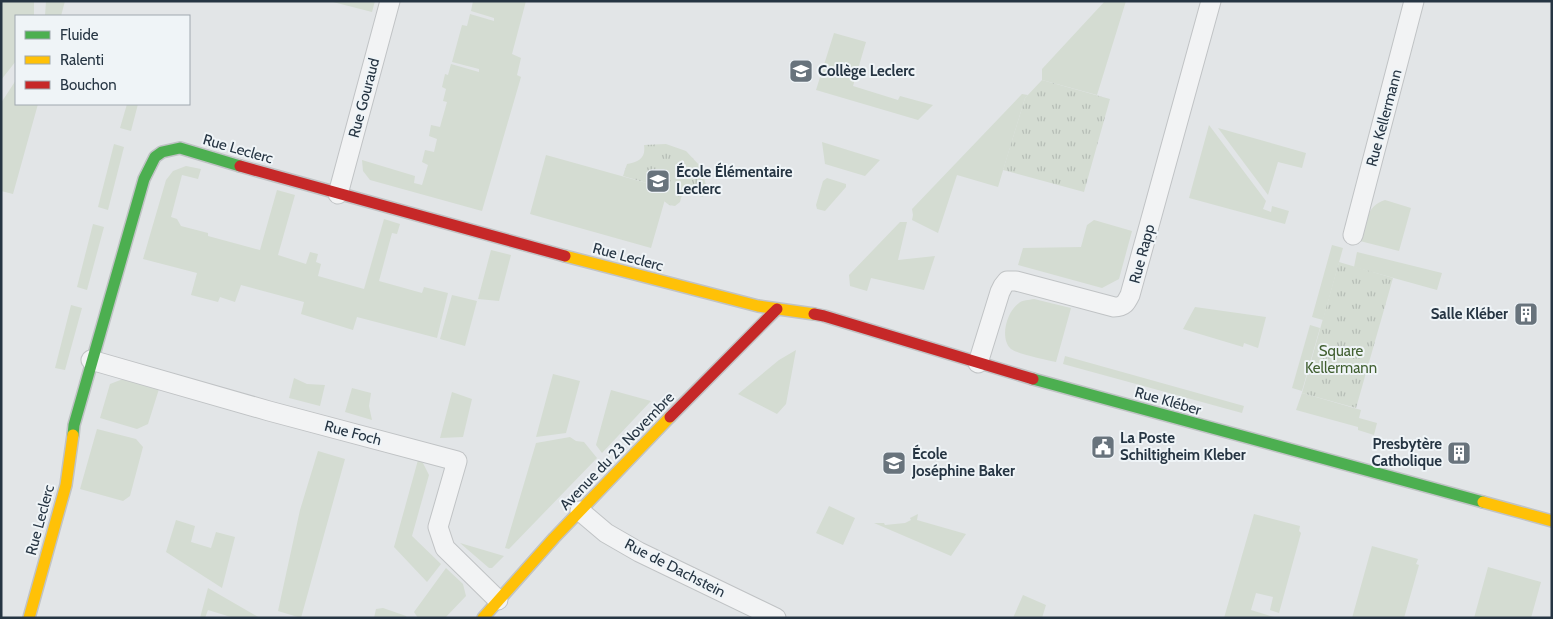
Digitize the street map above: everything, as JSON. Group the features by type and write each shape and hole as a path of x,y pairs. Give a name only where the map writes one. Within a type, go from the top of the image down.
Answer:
{"street":[{"name":"Rue Gouraud","path":"338,194 390,1"},
{"name":"Rue Rapp","path":"978,363 1000,292 1008,281 1016,281 1114,307 1121,307 1126,303 1130,295 1211,1"},
{"name":"Rue Kellermann","path":"1353,235 1414,1"},
{"name":"Rue Leclerc","path":"29,618 66,485 70,444 91,360 144,179 155,157 162,152 180,148 563,256 777,310"},
{"name":"Rue Kléber","path":"777,310 824,316 978,363 1552,521"},
{"name":"Avenue du 23 Novembre","path":"483,618 610,478 777,310"},
{"name":"Rue Foch","path":"91,360 269,411 457,461 438,527 445,548 498,600"},
{"name":"Rue de Dachstein","path":"580,511 606,533 639,552 776,618"}],"green space":[{"path":"1,1 34,1 34,15 15,15 15,62 1,80"},
{"path":"46,1 65,1 61,15 45,15"},
{"path":"329,1 375,1 372,12"},
{"path":"473,1 526,1 512,54 521,58 517,75 521,77 482,211 370,180 363,171 362,160 415,176 414,183 422,185 428,165 422,162 425,150 434,152 437,139 429,136 431,125 440,127 447,102 443,101 446,89 442,87 445,74 448,75 451,64 479,72 479,69 452,62 462,25 467,26 470,14 494,21 494,18 471,11"},
{"path":"1105,1 1126,1 1097,95 1042,80 1042,69"},
{"path":"834,33 866,42 853,86 898,100 900,96 933,105 918,120 816,90"},
{"path":"1042,80 1110,99 1084,192 1003,170 1025,98"},
{"path":"15,82 15,105 38,105 13,194 1,191 1,103"},
{"path":"1022,94 1028,95 1025,98 998,187 957,175 938,233 912,220 912,209"},
{"path":"127,105 138,105 131,131 120,128"},
{"path":"1209,125 1266,201 1263,209 1271,212 1272,206 1289,211 1285,224 1189,198"},
{"path":"1218,128 1306,153 1302,168 1278,162 1268,195"},
{"path":"822,142 880,160 865,176 825,164"},
{"path":"114,144 124,147 108,210 98,207"},
{"path":"666,144 686,151 701,167 706,185 703,197 683,191 680,202 675,206 669,205 664,201 667,189 623,176 627,164 641,159 644,153 644,145"},
{"path":"546,155 668,189 651,248 530,214"},
{"path":"186,166 201,169 198,179 182,175 171,217 177,219 181,226 208,233 208,236 260,250 277,190 295,195 278,255 306,264 310,252 318,254 316,262 321,264 318,276 364,289 384,219 400,224 397,234 392,233 379,281 422,293 424,287 448,293 437,338 357,317 353,330 301,314 304,302 241,285 235,302 220,297 218,302 191,295 197,273 143,259 166,180 173,171"},
{"path":"827,178 846,184 846,187 825,211 817,209 816,205 823,181"},
{"path":"1385,200 1411,208 1399,251 1360,241 1370,211"},
{"path":"1094,220 1132,231 1119,279 1102,288 1018,265 1023,248 1081,247 1087,225"},
{"path":"900,222 907,222 898,260 935,256 924,290 871,278 867,291 850,286 849,275"},
{"path":"93,224 104,227 87,290 77,287"},
{"path":"1332,245 1343,248 1323,320 1312,317"},
{"path":"491,250 511,255 499,301 478,299"},
{"path":"1357,252 1442,273 1437,290 1354,267"},
{"name":"Square Kellermann","path":"1339,262 1393,278 1356,408 1302,393"},
{"path":"452,295 477,301 465,346 440,339"},
{"path":"1034,299 1071,308 1056,362 1020,353 1011,349 1007,344 1005,332 1011,312 1020,302"},
{"path":"71,305 82,308 65,370 55,368"},
{"path":"1195,307 1266,317 1258,348 1244,343 1243,347 1183,329"},
{"path":"1310,325 1320,328 1302,391 1292,388"},
{"path":"796,350 786,404 777,414 738,394 779,360"},
{"path":"1065,356 1244,406 1242,413 1063,364"},
{"path":"553,374 580,381 566,433 536,437"},
{"path":"294,378 307,384 325,385 320,406 289,398"},
{"path":"123,379 159,389 148,424 137,429 100,418 110,384"},
{"path":"352,388 371,393 369,406 372,420 345,412"},
{"path":"611,390 651,401 602,453 596,445"},
{"path":"452,392 472,399 463,437 440,438"},
{"path":"1302,393 1361,410 1359,418 1377,423 1374,435 1358,430 1358,427 1296,410"},
{"path":"97,429 136,439 143,447 130,496 123,501 80,489"},
{"path":"570,437 576,441 584,442 597,458 509,549 505,548 536,443"},
{"path":"318,451 345,459 301,618 278,611 300,510"},
{"path":"418,460 422,461 429,475 412,536 441,564 427,582 394,547"},
{"path":"829,506 855,518 843,545 816,533"},
{"path":"918,514 917,520 966,534 951,556 874,523 884,523 885,525 905,523"},
{"path":"1254,514 1300,526 1299,531 1301,533 1279,613 1270,610 1273,597 1256,593 1251,610 1277,618 1224,618"},
{"path":"176,520 195,526 191,542 211,548 216,532 235,537 222,588 166,552"},
{"path":"460,543 504,556 492,568 489,568"},
{"path":"1372,546 1418,559 1416,564 1419,565 1404,618 1352,618"},
{"path":"1488,567 1541,582 1531,618 1474,618"},
{"path":"446,568 463,584 466,596 445,618 418,618 414,612"},
{"path":"208,588 260,618 234,618 208,610 205,618 200,618"},
{"path":"1023,595 1046,605 1042,618 1013,618"},
{"path":"383,608 407,618 374,618 376,609"}],"traffic: fast":[{"path":"73,435 74,425 144,179 155,157 162,152 180,148 240,166"},
{"path":"1033,379 1483,502"}],"traffic: slow":[{"path":"565,256 758,306 814,314"},
{"path":"483,618 554,538 670,417"},
{"path":"29,618 66,485 73,435"},
{"path":"1483,502 1552,521"}],"traffic: jam":[{"path":"240,166 565,256"},
{"path":"670,417 777,309"},
{"path":"814,314 1033,379"}],"place":[{"name":"Collège Leclerc","path":"801,71"},
{"name":"École Élémentaire Leclerc","path":"658,181"},
{"name":"Salle Kléber","path":"1526,314"},
{"name":"La Poste Schiltigheim Kleber","path":"1103,447"},
{"name":"Presbytère Catholique","path":"1459,453"},
{"name":"École Joséphine Baker","path":"894,463"}]}
